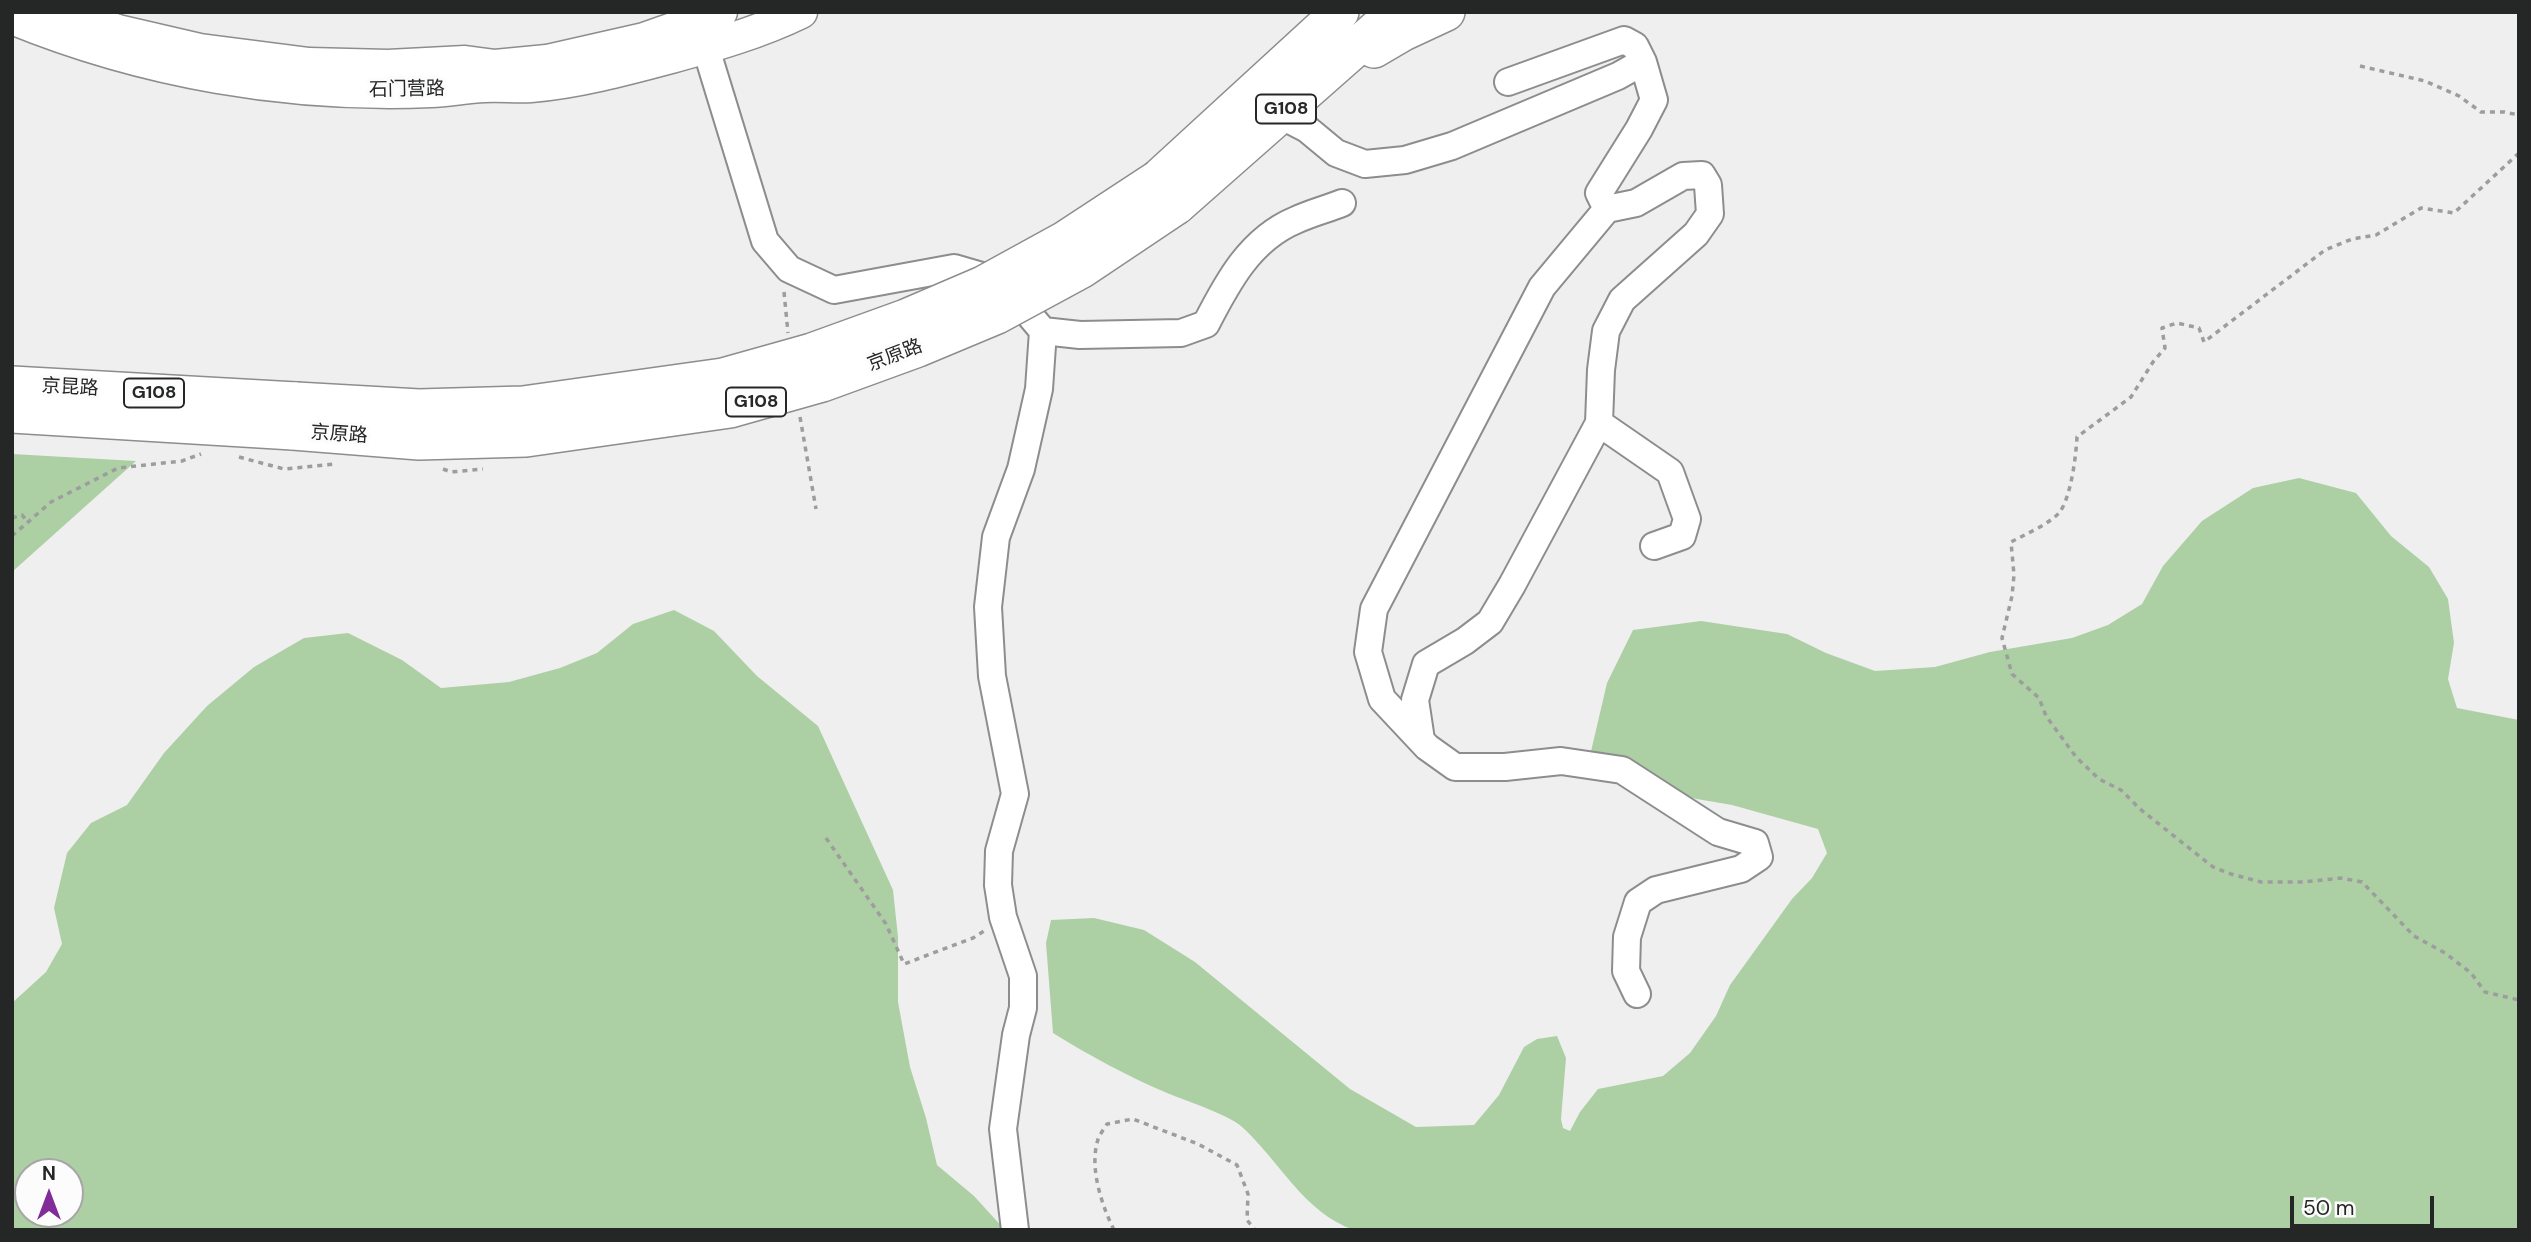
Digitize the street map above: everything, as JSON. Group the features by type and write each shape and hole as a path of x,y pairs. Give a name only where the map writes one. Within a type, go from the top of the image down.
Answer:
{"highway":[{"name":"京原路","path":"1167,193 1340,12"},
{"name":"京原路","path":"295,416 523,405 723,377 812,352 906,318 983,285 1065,240 1167,193 1280,115 1396,12"},
{"path":"1316,83 1404,32 1446,12"},
{"name":"京昆路","path":"12,385 295,416"},
{"name":"京昆路","path":"12,414 295,416"}],"main road":[{"name":"石门营路","path":"60,12 118,31 200,50 309,64 388,66 465,62 495,66 547,61 644,38 708,27 777,24 801,12"},
{"name":"石门营路","path":"12,18 49,33 170,68 232,80 324,90 433,91 488,86 531,86 591,76 708,27"}],"street":[{"path":"708,27 765,241 789,269 834,290 887,278 954,268 1002,282 1043,331 1040,389 1021,469 996,537 988,607 992,676 1015,794 999,851 998,885 1003,917 1023,976 1023,1008 1016,1035 1003,1129 1015,1230"},
{"path":"1508,82 1624,40 1636,46 1654,100 1599,193 1607,209"},
{"path":"1280,115 1307,129 1336,153 1365,164 1405,160 1452,146 1618,76 1643,62"},
{"path":"1421,740 1415,700 1426,664 1465,641 1490,622 1513,585 1599,423 1606,331 1622,300 1696,234 1710,214 1708,185 1702,175 1683,176 1636,203 1607,209 1542,287 1374,609 1368,652 1382,699 1421,740 1455,767 1505,767 1561,761 1622,770 1718,832 1755,843 1759,857 1741,869 1656,890 1638,902 1627,937 1626,971 1637,994"},
{"path":"1043,331 1080,335 1181,333 1206,324 1227,282 1253,248 1293,221 1342,203"},
{"path":"1599,423 1670,472 1687,519 1682,536 1654,547"}],"path":[{"path":"2361,66 2425,81 2459,96 2481,112 2519,115"},
{"path":"2519,153 2455,213 2421,208 2376,235 2352,239 2325,250 2204,342 2199,328 2177,323 2162,328 2165,348 2131,397 2077,437 2075,470 2060,512 2033,531 2011,542 2014,575 2002,638 2012,674 2039,698 2046,716 2076,757 2099,779 2120,790 2213,867 2261,882 2303,883 2341,878 2362,882 2414,936 2445,953 2471,973 2484,992 2519,1000"},
{"path":"12,519 22,516 28,522"},
{"path":"826,838 886,924 904,964 973,938 1003,917"},
{"path":"1114,1230 1107,1216 1099,1186 1095,1163 1097,1143 1107,1124 1133,1119 1198,1144 1237,1164 1248,1194 1247,1220 1255,1230"}],"green space":[{"path":"12,454 136,461 12,572"},
{"path":"2299,478 2356,493 2391,536 2429,567 2448,599 2454,643 2448,679 2457,708 2519,720 2519,1230 1354,1230 1320,1211 1255,1139 1235,1121 1138,1080 1053,1033 1046,943 1051,920 1094,918 1144,930 1195,962 1350,1089 1416,1127 1474,1125 1499,1095 1524,1047 1537,1039 1557,1036 1566,1058 1561,1119 1563,1128 1570,1131 1580,1112 1598,1089 1663,1076 1690,1053 1716,1016 1730,985 1792,899 1812,878 1827,853 1818,829 1732,805 1608,777 1589,760 1607,683 1633,630 1701,621 1787,634 1826,653 1875,671 1935,667 1990,652 2072,638 2108,625 2142,604 2163,566 2202,521 2253,488"},
{"path":"674,610 714,631 757,676 818,726 893,890 898,937 898,1002 910,1067 937,1165 974,1196 1005,1230 12,1230 12,1003 46,972 62,944 54,908 67,853 91,823 127,805 164,753 207,706 254,667 304,638 348,633 402,660 441,688 509,682 560,668 597,653 633,624"}]}
